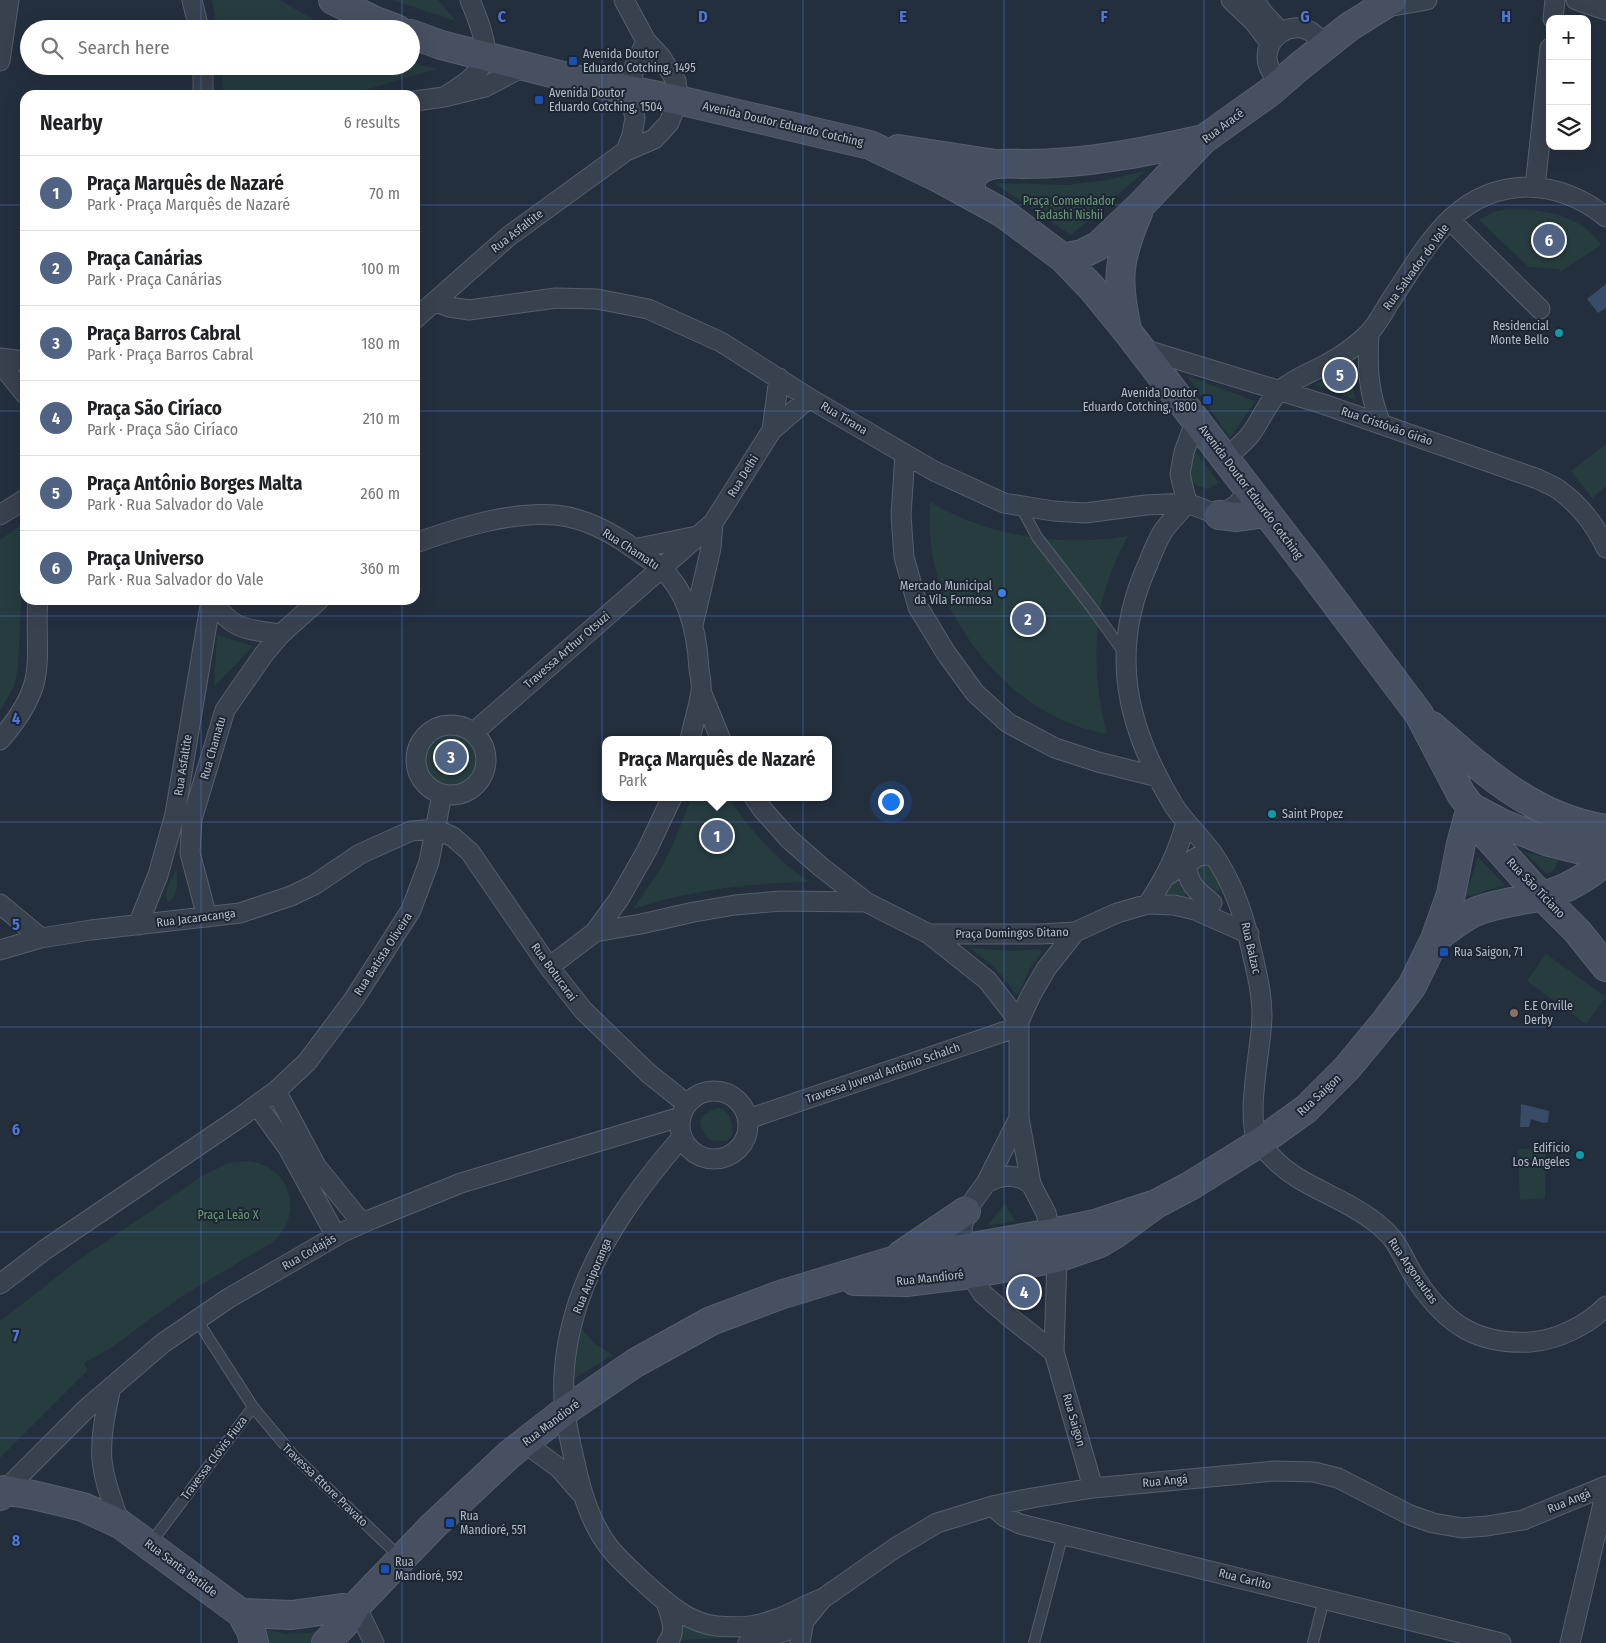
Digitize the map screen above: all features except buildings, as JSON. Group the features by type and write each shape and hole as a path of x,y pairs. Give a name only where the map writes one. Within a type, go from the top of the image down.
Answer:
{"street":[{"path":"0,61 9,0"},
{"path":"192,0 197,20"},
{"path":"332,0 373,20"},
{"path":"444,96 470,80 486,56 483,35 470,0"},
{"path":"624,0 646,41 662,57 676,81 678,100"},
{"path":"1231,0 1254,22 1275,37"},
{"path":"1254,0 1275,37"},
{"path":"1386,4 1427,0"},
{"path":"1553,15 1555,0"},
{"path":"1576,0 1606,10"},
{"name":"Rua Aracê","path":"1063,258 1082,254 1098,246 1141,205 1204,139 1280,84 1349,27 1386,4"},
{"path":"1280,84 1268,65 1267,52 1275,37 1288,28 1302,28 1315,35 1324,47"},
{"name":"Avenida Doutor Eduardo Cotching","path":"420,37 441,45 579,80 791,125 870,145 1003,213 1063,258 1091,287 1134,340 1418,714 1461,794 1471,807 1503,824 1548,842 1606,829"},
{"path":"626,151 636,118 629,90 635,65 646,41"},
{"path":"1535,187 1549,60"},
{"path":"420,100 485,87 525,66"},
{"path":"203,75 204,90"},
{"name":"Rua Asfaltite","path":"420,315 509,236 626,151 654,139 669,123 678,100"},
{"path":"870,145 995,164 1064,163 1163,148 1204,139"},
{"path":"971,195 972,177 978,170 995,164"},
{"name":"Rua Salvador do Vale","path":"1225,459 1249,436 1280,391 1295,379 1326,364 1350,349 1369,333 1432,240 1460,210 1477,198 1511,188 1535,187 1560,192 1578,199 1606,217"},
{"path":"1134,340 1120,299 1120,273 1124,248 1141,205"},
{"path":"1450,220 1540,309"},
{"name":"Rua Tirana","path":"436,302 449,307 469,310 556,298 572,298 597,299 648,309 721,342 809,398 934,471 996,499 1021,507 1085,512 1146,505 1187,503 1219,516"},
{"path":"1369,333 1367,363 1369,385 1373,405 1381,424"},
{"name":"Rua Cristóvão Girão","path":"1134,340 1538,479 1559,489 1579,507 1601,537 1606,548"},
{"path":"0,358 20,360"},
{"path":"0,363 20,388"},
{"name":"Rua Delhi","path":"772,430 779,378"},
{"name":"Rua Delhi","path":"661,568 714,523 772,430 801,407 809,398"},
{"path":"1187,503 1180,474 1184,452 1196,420"},
{"path":"905,454 901,515 904,557 918,607 946,653 975,693 1008,723 1055,748 1098,762 1158,776"},
{"path":"1219,516 1231,510 1246,496 1249,490"},
{"path":"0,514 20,502"},
{"name":"Rua Balzac","path":"1187,503 1162,533 1134,599 1128,627 1126,655 1128,685 1134,721 1146,755 1175,807 1212,854 1232,887 1241,908 1259,984 1262,1014 1253,1121 1259,1143"},
{"path":"1146,505 1157,518 1162,533"},
{"path":"1219,516 1237,517 1266,513"},
{"name":"Rua Chamatu","path":"420,541 483,523 525,515 558,516 593,525 624,541 661,568 674,584 686,606 697,640 701,690"},
{"name":"Rua Delhi","path":"693,625 711,548 714,523"},
{"path":"634,549 698,536"},
{"name":"Travessa Arthur Otsuzi","path":"473,733 661,568"},
{"path":"0,740 24,709 34,684 37,655 37,605"},
{"name":"Rua Asfaltite","path":"138,925 158,875 175,814 210,605"},
{"path":"215,605 231,623 244,629 281,634"},
{"name":"Rua Chamatu","path":"207,917 190,853 192,819 225,710 264,654 281,634 313,605"},
{"path":"691,736 701,690"},
{"path":"701,690 718,736"},
{"path":"194,698 204,704 225,710"},
{"name":"Avenida Doutor Eduardo Cotching","path":"1418,714 1483,770 1522,797 1556,816 1575,836 1606,852"},
{"path":"452,725 473,733 481,742 485,752 484,772 479,782 466,791 452,795 442,794 429,787 421,777 417,766 417,753 421,742 429,733 440,727 452,725"},
{"name":"Rua Batista Oliveira","path":"276,1091 307,1062 354,999 411,910 429,862 442,794"},
{"path":"1471,807 1500,798 1522,797"},
{"path":"549,967 594,932 623,891 670,801"},
{"path":"756,801 788,839 866,902"},
{"name":"Rua São Ticiano","path":"1471,807 1487,836 1577,931 1606,967"},
{"name":"Rua Saigon","path":"966,1261 1055,1246 1100,1243 1156,1204 1190,1186 1259,1143 1306,1109 1352,1062 1412,986 1435,939 1451,894 1471,807"},
{"path":"1148,904 1166,876 1177,852 1186,822"},
{"name":"Rua Jacaracanga","path":"0,950 41,938 91,930 240,913 291,896 314,885 360,854 387,841 411,831 436,829"},
{"name":"Rua Botucarai","path":"436,829 453,837 470,852 549,967 582,1010 648,1073 683,1111"},
{"path":"1570,886 1575,836"},
{"path":"1166,876 1200,856 1212,854"},
{"name":"Rua Saigon","path":"1435,939 1456,922 1477,912 1501,904 1543,896 1570,886 1606,861"},
{"path":"1186,864 1189,881 1192,886 1212,903"},
{"path":"1195,910 1212,903 1232,887"},
{"path":"594,932 735,905 781,900 866,902"},
{"name":"Praça Domingos Ditano","path":"866,902 929,934 987,980 1019,1024"},
{"path":"0,904 41,938"},
{"path":"1075,932 1117,913 1148,904 1174,905 1195,910 1248,934"},
{"name":"Praça Domingos Ditano","path":"929,934 1075,932"},
{"name":"Praça Domingos Ditano","path":"1019,1024 1031,995 1046,970 1075,932"},
{"name":"Rua Saigon","path":"1019,1024 1019,1118 1031,1184 1046,1213 1055,1246 1054,1352 1094,1488"},
{"name":"Travessa Juvenal Antônio Schalch","path":"748,1119 1019,1024"},
{"path":"1,1282 276,1091 316,1166 362,1223"},
{"path":"718,1091 726,1093 740,1103 748,1119 746,1139 740,1147 733,1154 713,1160 703,1158 686,1146 679,1128 683,1111 701,1094 718,1091"},
{"path":"257,1105 288,1148 336,1236"},
{"name":"Rua Codajás","path":"2,1493 86,1408 162,1342 229,1298 336,1236 362,1223 461,1183 683,1111"},
{"path":"892,1261 966,1211 986,1183 1019,1118"},
{"name":"Rua Araiporanga","path":"682,1137 648,1176 618,1218 578,1303 567,1348 564,1385 565,1411 582,1495 608,1547 666,1602 692,1620 703,1624 729,1627 759,1625 804,1613"},
{"name":"Rua Argonautas","path":"1259,1143 1279,1164 1318,1190 1371,1219 1392,1238 1417,1282 1439,1308 1452,1322 1477,1335 1499,1341 1540,1341 1576,1327 1597,1315 1606,1306"},
{"path":"986,1183 997,1178 1009,1176 1021,1178 1031,1184"},
{"path":"966,1211 962,1228 966,1261 983,1294 1054,1352"},
{"name":"Rua Mandioré","path":"326,1643 346,1622 356,1606 432,1527 510,1454 565,1411 635,1363 711,1321 780,1295 892,1261 966,1261"},
{"name":"Rua Mandioré","path":"830,1280 906,1282 966,1261"},
{"path":"110,1387 103,1429 102,1460 106,1484 120,1524"},
{"name":"Rua Araiporanga","path":"525,1443 559,1468 582,1495"},
{"name":"Rua Angá","path":"748,1643 772,1636 895,1548 937,1523 992,1506 1094,1488 1274,1471 1314,1472 1338,1478 1410,1515 1433,1523 1462,1528 1523,1520 1606,1486"},
{"path":"1570,1643 1606,1491"},
{"name":"Rua Santa Batilde","path":"2,1493 34,1495 83,1507 120,1524 150,1544 241,1613"},
{"name":"Rua Carlito","path":"992,1506 1005,1517 1020,1524 1501,1643"},
{"path":"666,1602 673,1630 672,1636 667,1643"},
{"path":"241,1613 292,1615 356,1606 374,1643"},
{"path":"241,1613 251,1631 254,1643"},
{"path":"800,1643 804,1613"}],"lane":[{"path":"1021,507 1037,537 1126,655"},
{"name":"Travessa Clóvis Fiuza","path":"150,1544 253,1407 197,1320"},
{"name":"Travessa Ettore Pravato","path":"253,1407 294,1456 402,1559"},
{"path":"1034,1643 1063,1534"},
{"path":"1312,1643 1324,1599"}],"green space":[{"path":"212,0 280,0 314,20 215,20"},
{"path":"392,0 438,0 456,21"},
{"path":"420,65 436,69 420,74"},
{"path":"222,75 416,75 365,90 223,90"},
{"name":"Praça Comendador Tadashi Nishii","path":"1145,171 1071,235 994,183 1068,185 1107,180"},
{"path":"1530,210 1570,219 1592,234 1601,245 1560,272 1559,269 1529,267 1479,220 1493,212"},
{"path":"1347,365 1356,400 1315,385"},
{"path":"1187,376 1255,401 1230,438"},
{"path":"1606,444 1606,487 1592,498 1571,471"},
{"path":"1196,452 1219,483 1208,489 1197,486 1189,477 1189,463"},
{"path":"930,502 977,524 1026,536 1077,540 1128,536 1109,578 1099,616 1096,656 1097,676 1107,734 1083,728 1039,708 1001,678 970,641 948,604 941,586 931,547"},
{"path":"20,526 21,605 18,668 14,686 0,711 0,540"},
{"path":"217,635 253,646 214,687"},
{"path":"445,731 457,731 467,735 475,743 479,759 475,775 467,783 457,787 445,787 435,783 427,775 423,765 423,753 427,743 435,735"},
{"path":"690,801 731,801 764,844 796,873 809,882 764,884 698,892 633,909 661,868"},
{"path":"1524,852 1558,861 1554,870 1547,874"},
{"path":"1202,854 1222,884 1215,893 1205,892 1191,858"},
{"path":"1478,857 1505,885 1465,897"},
{"path":"176,869 176,891 169,902 166,895"},
{"path":"1178,878 1186,892 1185,896 1166,892 1175,879"},
{"path":"970,948 1012,951 1038,949 1042,952 1029,970 1019,993 1016,995 993,966"},
{"path":"1546,954 1606,997 1586,1024 1527,981"},
{"path":"717,1108 728,1114 732,1123 732,1136 726,1141 710,1140 701,1126 700,1122 703,1116"},
{"path":"1518,1149 1546,1149 1545,1198 1520,1200"},
{"name":"Praça Leão X","path":"247,1161 262,1165 274,1172 283,1182 289,1193 288,1219 282,1232 271,1243 179,1298 111,1348 84,1363 88,1370 0,1458 0,1321 76,1262 199,1178 228,1163"},
{"path":"1005,1204 1015,1221 987,1226"},
{"path":"1041,1282 1030,1307 1006,1288"},
{"path":"582,1329 594,1343 613,1355 570,1381 572,1355"},
{"path":"340,1623 317,1643 262,1643 259,1628 286,1634 310,1633"},
{"path":"682,1625 704,1632 723,1634 723,1638 680,1640"}],"water":[{"path":"1606,284 1606,308 1598,313 1587,299"},
{"path":"1521,1104 1549,1111 1548,1122 1543,1123 1531,1119 1529,1127 1520,1127"}],"place":[{"name":"Avenida Doutor Eduardo Cotching, 1495","path":"573,61"},
{"name":"Avenida Doutor Eduardo Cotching, 1504","path":"539,100"},
{"name":"Praça Universo","path":"1549,240"},
{"name":"Residencial Monte Bello","path":"1559,333"},
{"name":"Praça Antônio Borges Malta","path":"1340,375"},
{"name":"Avenida Doutor Eduardo Cotching, 1800","path":"1207,400"},
{"name":"Mercado Municipal da Vila Formosa","path":"1002,593"},
{"name":"Praça Canárias","path":"1028,619"},
{"name":"Praça Barros Cabral","path":"451,757"},
{"name":"Saint Propez","path":"1272,814"},
{"name":"Praça Marquês de Nazaré","path":"717,836"},
{"name":"Rua Saigon, 71","path":"1444,952"},
{"name":"E.E Orville Derby","path":"1514,1013"},
{"name":"Edifício Los Angeles","path":"1580,1155"},
{"name":"Praça São Ciríaco","path":"1024,1292"},
{"name":"Rua Mandioré, 551","path":"450,1523"},
{"name":"Rua Mandioré, 592","path":"385,1569"}]}
